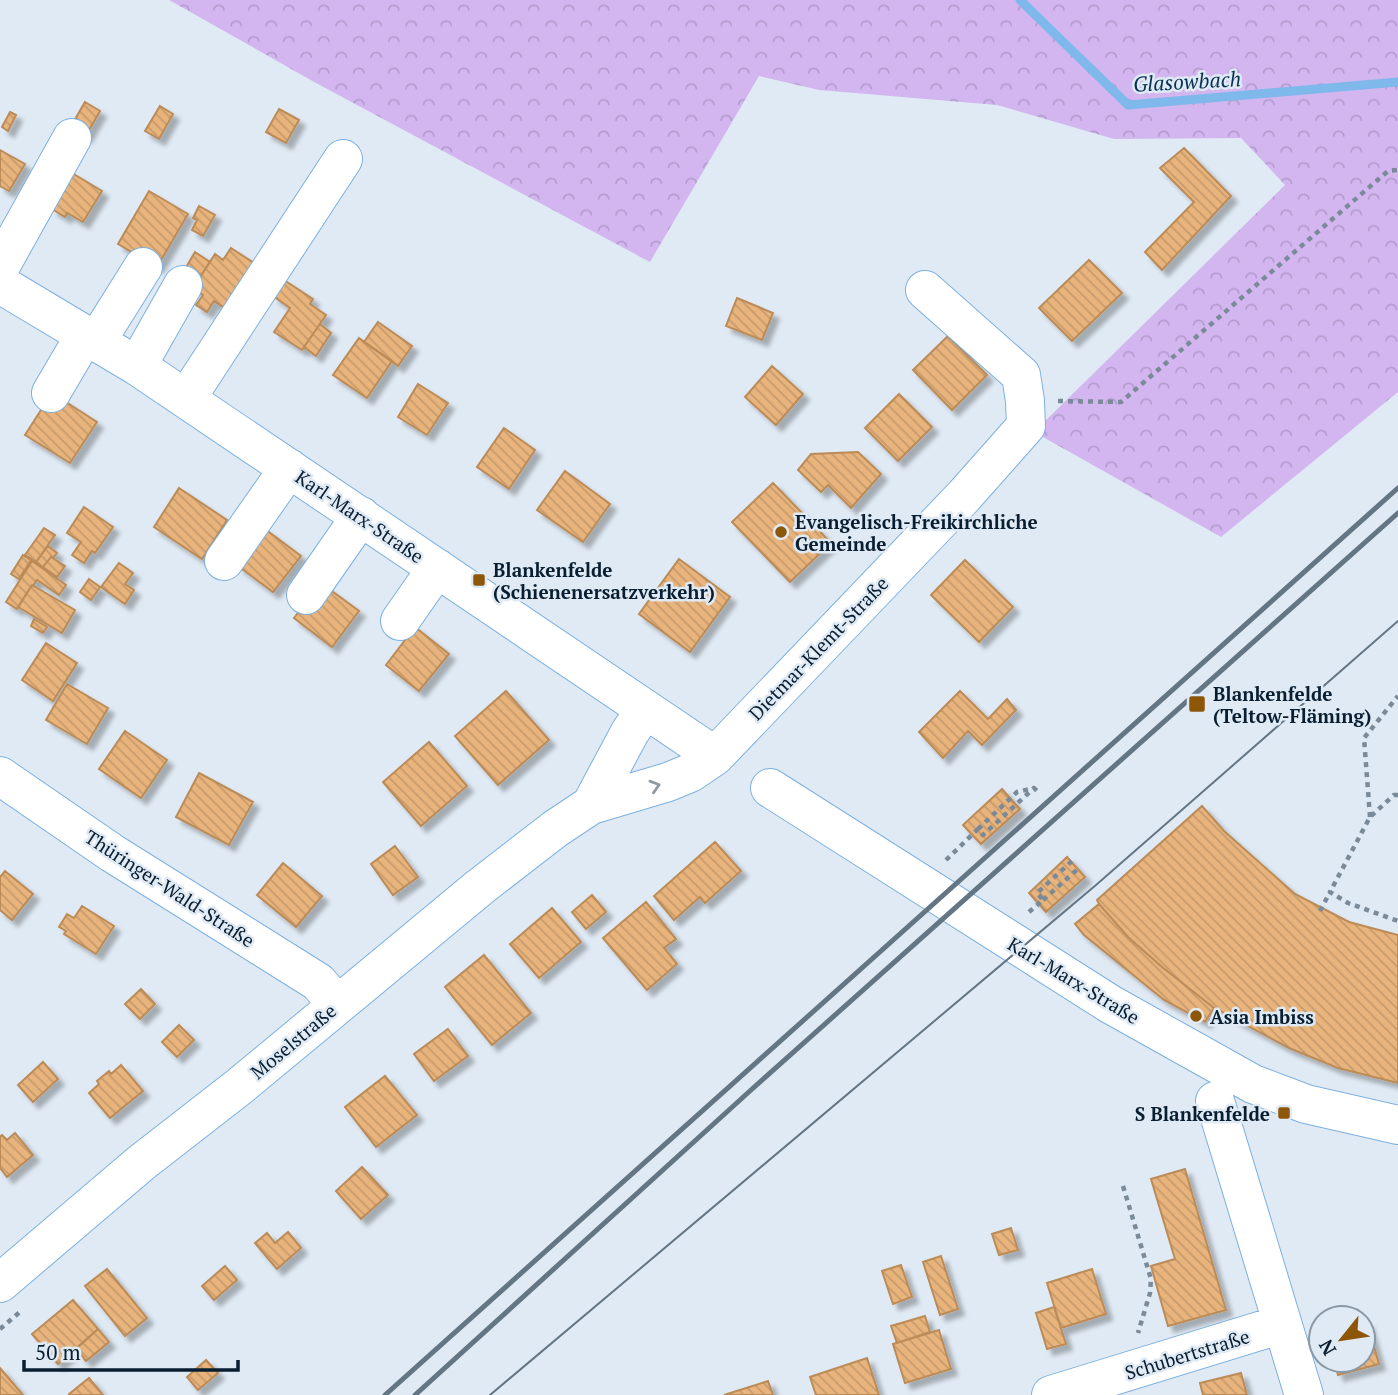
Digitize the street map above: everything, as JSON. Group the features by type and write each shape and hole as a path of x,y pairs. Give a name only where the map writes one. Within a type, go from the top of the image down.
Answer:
{"street":[{"path":"0,267 72,138"},
{"path":"186,398 343,159"},
{"path":"51,393 143,268"},
{"name":"Karl-Marx-Straße","path":"0,284 186,398 715,756"},
{"path":"137,366 183,285"},
{"name":"Dietmar-Klemt-Straße","path":"715,756 964,496 1026,426 1021,375 925,290"},
{"path":"224,561 289,468"},
{"path":"306,595 361,516"},
{"path":"400,621 437,568"},
{"name":"Moselstraße","path":"591,805 630,732 645,710"},
{"name":"Moselstraße","path":"0,1283 141,1163 240,1086 480,887 591,805 668,782 690,773 715,756"},
{"name":"Thüringer-Wald-Straße","path":"0,776 112,853 318,982 337,1004"},
{"name":"Karl-Marx-Straße","path":"770,788 1099,997 1253,1084 1306,1104 1398,1125"},
{"path":"1215,1101 1304,1395"},
{"name":"Schubertstraße","path":"1051,1395 1282,1324"}],"path":[{"path":"1025,401 1121,402 1388,171 1398,170"},
{"path":"1370,817 1364,738 1398,696"},
{"path":"945,860 1017,792 1036,790"},
{"path":"1320,912 1370,817 1394,795 1398,795"},
{"path":"1043,900 1037,893 1073,861"},
{"path":"1025,915 1079,869"},
{"path":"1330,892 1348,903 1398,922"},
{"path":"1123,1186 1151,1279 1136,1347 1139,1369"}],"green space":[{"path":"169,0 1398,0 1398,392 1221,537 1034,432 1285,185 1241,138 1114,139 997,105 819,90 759,76 650,262 316,83"}],"building":[{"path":"85,102 100,111 85,137 70,128"},
{"path":"160,106 173,114 159,139 145,131"},
{"path":"279,109 299,120 286,143 266,132"},
{"path":"10,112 16,115 8,131 2,127"},
{"path":"1184,148 1231,196 1162,270 1145,252 1194,202 1160,168"},
{"path":"0,150 25,164 9,191 0,186"},
{"path":"72,173 102,191 83,222 67,213 65,217 52,209"},
{"path":"149,191 188,214 157,267 118,244"},
{"path":"199,206 215,215 203,236 192,230 197,220 193,218"},
{"path":"231,248 260,267 230,312 214,301 207,312 196,305 203,295 193,288 215,254 223,260"},
{"path":"195,252 210,262 195,284 181,276"},
{"path":"1089,260 1122,293 1072,341 1039,308"},
{"path":"284,280 313,299 310,304 326,315 302,350 274,332 290,308 273,296"},
{"path":"737,298 773,313 762,340 726,326"},
{"path":"378,322 412,346 398,366 364,342"},
{"path":"320,324 331,333 316,356 304,347"},
{"path":"948,336 987,375 952,410 913,370"},
{"path":"359,338 392,361 367,398 333,375"},
{"path":"772,366 803,394 776,425 745,397"},
{"path":"418,384 448,403 427,435 398,417"},
{"path":"52,393 97,422 70,463 25,435"},
{"path":"899,394 932,427 898,461 865,428"},
{"path":"504,428 535,450 509,489 477,467"},
{"path":"858,452 881,474 851,508 828,485 821,492 798,470 811,454"},
{"path":"565,471 610,504 583,542 537,510"},
{"name":"Evangelisch-Freikirchliche Gemeinde","path":"773,483 831,543 790,582 732,522"},
{"path":"179,488 227,520 202,559 154,527"},
{"path":"84,507 113,527 95,553 92,551 84,563 72,555 81,542 67,533"},
{"path":"44,528 55,535 36,562 25,555"},
{"path":"265,529 301,556 273,592 238,566"},
{"path":"48,546 57,553 43,567 36,562"},
{"path":"23,555 31,560 19,579 11,574"},
{"path":"51,557 65,566 57,577 43,567"},
{"path":"679,559 730,597 690,652 639,614"},
{"path":"965,560 1013,607 979,642 931,595"},
{"path":"32,561 66,585 59,595 37,580 17,609 6,602"},
{"path":"119,563 133,573 125,584 134,590 125,604 101,587"},
{"path":"89,579 100,587 91,600 80,592"},
{"path":"321,583 359,611 332,647 294,618"},
{"path":"32,585 75,610 62,633 18,607"},
{"path":"34,619 47,627 43,633 31,626"},
{"path":"415,627 449,654 419,691 386,665"},
{"path":"46,643 77,663 53,701 22,680"},
{"path":"67,684 108,708 87,744 46,720"},
{"path":"506,691 549,740 498,785 455,736"},
{"path":"960,691 988,719 1007,699 1016,710 982,745 968,731 943,758 919,732"},
{"path":"125,731 167,760 141,798 99,769"},
{"path":"429,742 467,786 421,826 383,782"},
{"path":"199,773 253,802 229,845 176,817"},
{"path":"1002,789 1020,809 981,844 963,825"},
{"path":"1202,806 1224,831 1295,894 1349,922 1398,935 1398,1083 1338,1068 1289,1048 1214,1008 1128,937 1099,904 1097,900"},
{"path":"715,842 741,871 705,903 700,897 674,920 654,896"},
{"path":"395,846 418,877 393,895 371,864"},
{"path":"1067,857 1085,877 1046,912 1029,893"},
{"path":"283,863 322,896 296,927 257,895"},
{"path":"5,871 33,894 12,920 0,910 0,877"},
{"path":"592,895 606,912 586,929 572,912"},
{"path":"646,902 676,939 664,948 677,964 647,990 603,938"},
{"path":"1099,904 1128,937 1214,1008 1205,1022 1164,1000 1084,935 1075,924"},
{"path":"82,906 114,926 96,954 64,934 66,931 59,927 67,914 74,918"},
{"path":"552,908 581,942 539,978 510,944"},
{"path":"484,955 531,1013 492,1045 445,987"},
{"path":"141,989 155,1004 140,1019 125,1004"},
{"path":"179,1025 194,1040 177,1057 162,1042"},
{"path":"448,1029 468,1056 434,1081 414,1054"},
{"path":"43,1062 58,1079 33,1102 18,1085"},
{"path":"121,1065 143,1091 110,1118 89,1093 99,1084 97,1081"},
{"path":"385,1076 417,1115 376,1147 345,1107"},
{"path":"15,1133 33,1155 7,1177 0,1168 0,1137 2,1135 7,1140"},
{"path":"362,1167 388,1195 361,1219 336,1191"},
{"path":"1185,1169 1226,1310 1168,1326 1151,1266 1175,1259 1151,1179"},
{"path":"1011,1228 1018,1250 999,1255 992,1234"},
{"path":"288,1232 301,1248 277,1269 255,1243 267,1233 275,1243"},
{"path":"941,1256 958,1309 940,1315 923,1262"},
{"path":"901,1265 912,1297 893,1304 882,1271"},
{"path":"225,1266 237,1280 214,1300 202,1286"},
{"path":"107,1269 147,1318 125,1336 85,1286"},
{"path":"1092,1269 1106,1314 1061,1328 1047,1283"},
{"path":"73,1300 98,1329 58,1364 32,1334"},
{"path":"1054,1307 1066,1344 1047,1349 1036,1313"},
{"path":"925,1316 930,1332 897,1343 891,1326"},
{"path":"98,1329 109,1342 86,1361 76,1349"},
{"path":"939,1330 951,1369 905,1383 893,1344"},
{"path":"867,1358 879,1395 816,1395 810,1377"},
{"path":"206,1360 218,1373 198,1390 187,1377"},
{"path":"0,1368 23,1395 0,1395"},
{"path":"1241,1373 1247,1395 1203,1395 1200,1383"},
{"path":"89,1378 103,1395 69,1394"},
{"path":"768,1381 773,1395 724,1395"}],"waterway":[{"name":"Glasowbach","path":"1020,0 1128,105 1398,82"}],"tram line":[{"path":"490,1395 1096,885 1398,621"}],"railway":[{"path":"385,1395 1398,488"},
{"path":"415,1395 751,1090 1398,513"}],"place":[{"name":"Evangelisch-Freikirchliche Gemeinde","path":"781,532"},
{"name":"Blankenfelde (Schienenersatzverkehr)","path":"479,580"},
{"name":"Blankenfelde (Teltow-Fläming)","path":"1197,704"},
{"name":"Asia Imbiss","path":"1196,1016"},
{"name":"S Blankenfelde","path":"1284,1113"}]}
